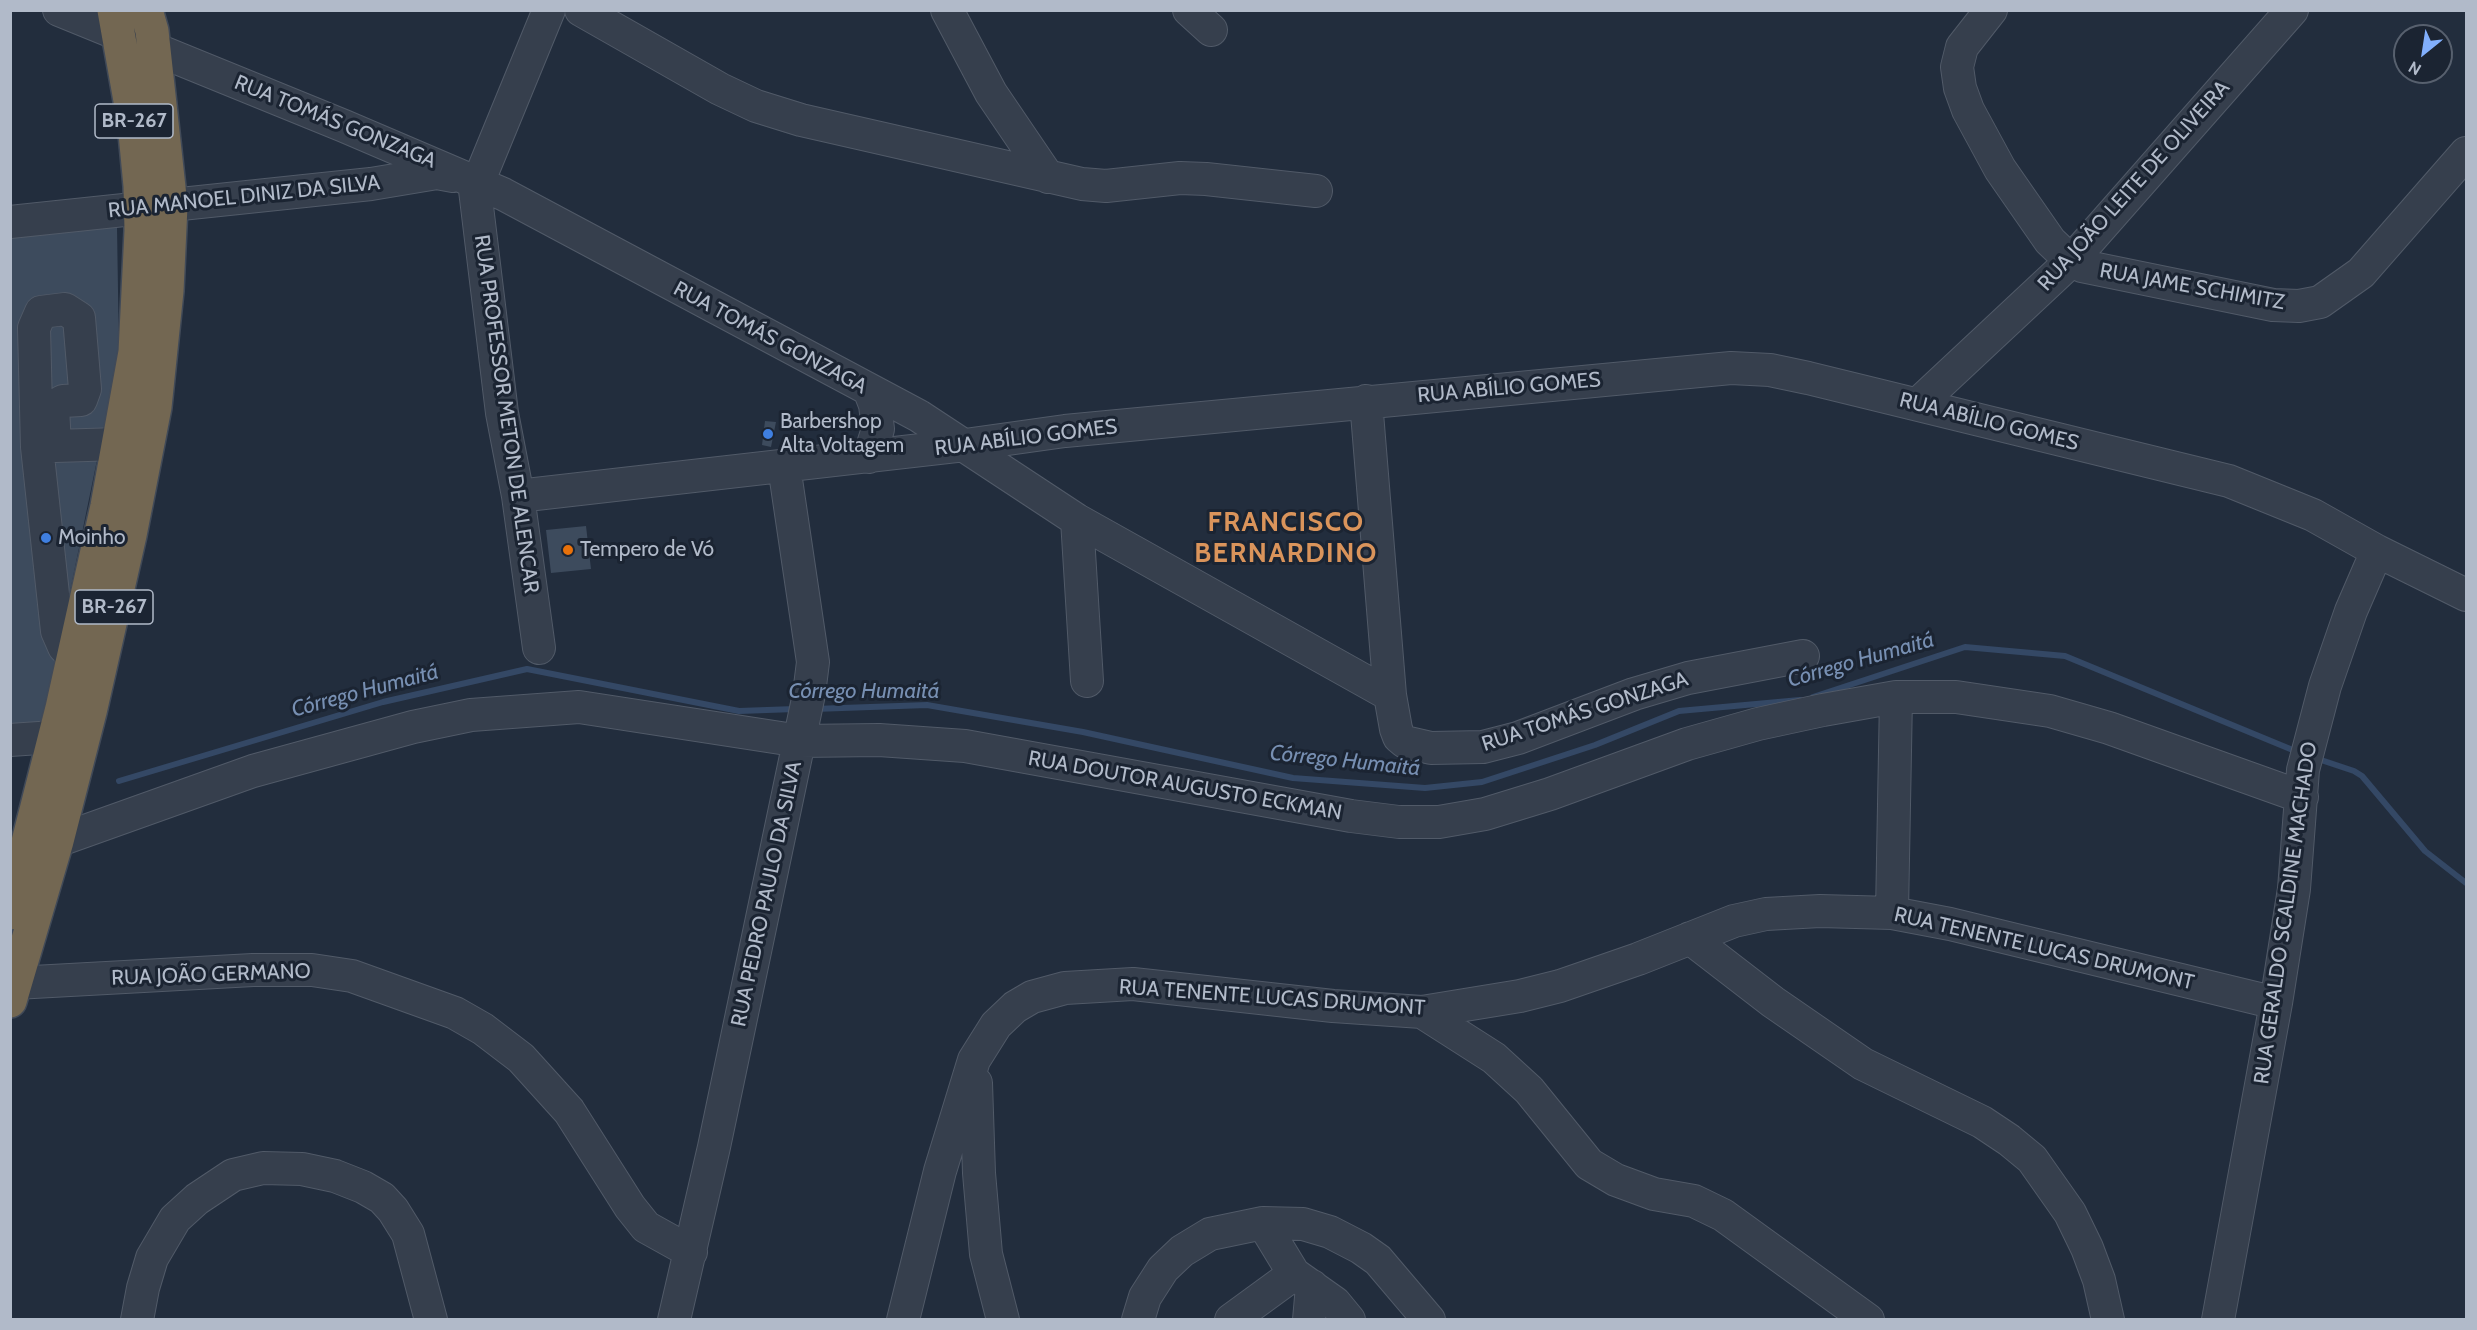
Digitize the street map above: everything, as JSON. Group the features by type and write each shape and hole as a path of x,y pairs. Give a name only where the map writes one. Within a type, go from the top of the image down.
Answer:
{"highway":[{"name":"BR-267","path":"13,992 19,903 119,444 156,207 134,123 117,22"},
{"name":"BR-267","path":"19,903 57,841 90,712 128,546 154,407 167,291 156,207 154,25"}],"street":[{"name":"RUA TOMÁS GONZAGA","path":"58,10 117,22 154,25 344,126 477,181 870,392 919,416 1077,520 1390,695 1396,729 1399,737 1406,742 1431,748 1483,747 1538,731 1634,693 1688,678 1803,656"},
{"path":"477,181 549,10"},
{"path":"581,10 720,89 756,106 801,120 1048,177 1106,186 1180,178 1316,191"},
{"path":"947,10 991,93 1048,177"},
{"path":"1991,10 1962,47 1957,67 1960,88 1968,110 2000,168 2050,241 2071,261"},
{"name":"RUA JOÃO LEITE DE OLIVEIRA","path":"1918,404 2071,261 2292,10"},
{"path":"344,126 361,146 364,154 357,177 346,187"},
{"name":"RUA JAME SCHIMITZ","path":"2071,261 2095,270 2273,305 2299,306 2320,302 2361,273 2466,153"},
{"name":"RUA MANOEL DINIZ DA SILVA","path":"10,222 346,187 436,173 477,181"},
{"name":"RUA PROFESSOR METON DE ALENCAR","path":"477,181 475,190 502,413 518,496 539,648"},
{"name":"RUA ABÍLIO GOMES","path":"518,496 869,457 1065,431 1731,368 1789,374 2229,481 2313,514 2377,551 2466,595"},
{"path":"869,457 878,429 870,392"},
{"path":"1366,401 1390,695"},
{"path":"73,656 64,648 57,631 46,446 119,444"},
{"name":"RUA PEDRO PAULO DA SILVA","path":"674,1320 691,1252 804,719 813,662 784,466"},
{"path":"1077,520 1087,681"},
{"name":"RUA GERALDO SCALDINE MACHADO","path":"2218,1320 2276,1003 2294,889 2305,771 2325,686 2350,611 2377,551"},
{"path":"1892,913 1896,697"},
{"name":"RUA DOUTOR AUGUSTO ECKMAN","path":"57,841 253,771 413,727 471,715 579,707 804,719 879,740 965,746 1350,816 1399,822 1439,822 1485,814 1687,744 1823,710 1896,697 1956,698 2050,711 2109,728 2305,771"},
{"path":"10,740 54,737"},
{"name":"RUA TENENTE LUCAS DRUMONT","path":"903,1320 940,1171 974,1060 996,1026 1015,1007 1032,997 1065,988 1132,984 1334,1006 1422,1012 1520,996 1560,986 1638,959 1734,921 1766,914 1821,911 1892,913 2010,938 2276,1003"},
{"path":"1690,938 1773,1002 1863,1064 1982,1122 2009,1140 2032,1160 2070,1213 2087,1248 2099,1280 2108,1320"},
{"name":"RUA JOÃO GERMANO","path":"13,992 253,970 312,970 352,976 454,1013 483,1029 521,1058 569,1111 630,1207 646,1227 691,1252"},
{"path":"1422,1012 1494,1058 1528,1090 1589,1164 1616,1180 1654,1194 1694,1201 1723,1215 1868,1320"},
{"path":"974,1060 979,1173 986,1254 1003,1320"},
{"path":"137,1320 152,1258 175,1219 197,1199 233,1175 263,1168 302,1169 335,1176 363,1187 382,1198 393,1210 408,1234 431,1320"},
{"path":"1263,1223 1303,1280 1335,1304 1349,1320"},
{"path":"1138,1320 1145,1297 1157,1278 1182,1251 1210,1234 1263,1223 1303,1224 1330,1232 1361,1248 1378,1260 1429,1320"},
{"path":"1231,1320 1303,1280"},
{"path":"1303,1280 1309,1320"}],"building":[{"name":"Moinho","path":"117,227 119,353 43,723 10,726 10,238"},
{"name":"Barbershop Alta Voltagem","path":"765,421 776,422 771,447 762,445"},
{"name":"Tempero de Vó","path":"586,526 591,569 551,573 546,530"}],"waterway":[{"name":"Córrego Humaitá","path":"1813,697 1965,647 2065,656 2300,753"},
{"name":"Córrego Humaitá","path":"119,781 383,702 527,669 739,711 795,709"},
{"name":"Córrego Humaitá","path":"814,709 927,705 1083,732 1293,778 1425,788 1482,782 1595,745 1679,711 1800,700"},
{"name":"Córrego Humaitá","path":"2315,758 2354,771 2362,776 2425,851 2466,883"}],"place":[{"name":"Barbershop Alta Voltagem","path":"768,434"},
{"name":"Moinho","path":"46,538"},
{"name":"Tempero de Vó","path":"568,550"}],"district":[{"name":"FRANCISCO BERNARDINO","path":"1286,538"}]}
